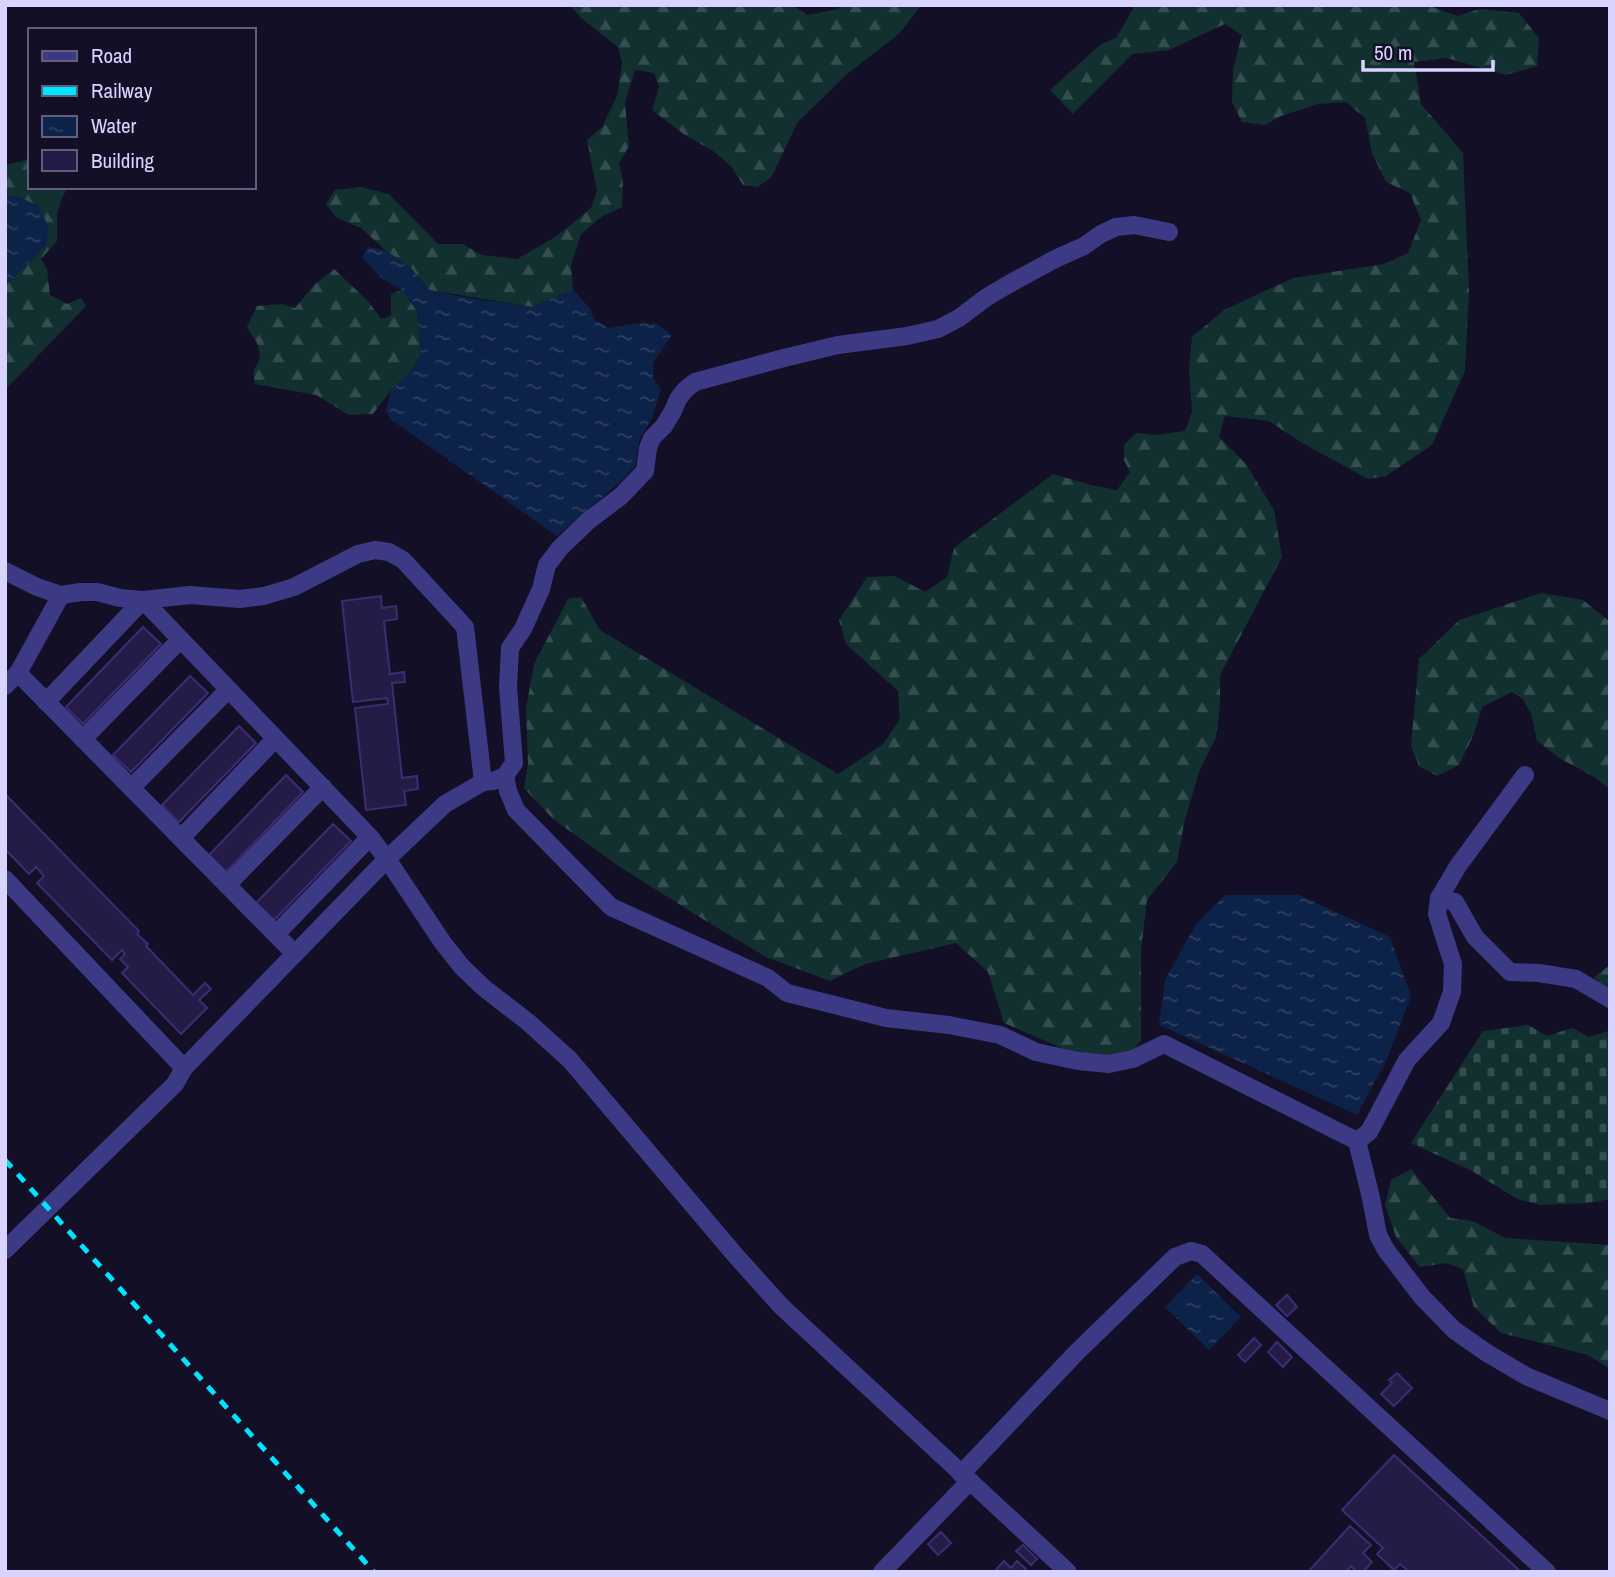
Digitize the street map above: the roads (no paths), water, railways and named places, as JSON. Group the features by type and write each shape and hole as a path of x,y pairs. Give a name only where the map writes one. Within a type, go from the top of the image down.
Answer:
{"street":[{"path":"5,1250 175,1084 184,1068 387,859 445,804 483,782 505,776 514,763 508,687 510,648 523,629 541,589 547,565 560,548 621,496 645,471 652,438 664,426 685,390 695,382 784,358 838,345 938,329 1009,284 1116,227 1134,225 1169,232"},
{"path":"5,572 61,595 97,592 143,600 190,595 240,599 264,596 294,587 358,554 374,550 389,552 403,560 465,627 483,782"},
{"path":"61,595 12,680 46,702 295,954"},
{"path":"143,600 370,837 462,967 484,988 528,1021 570,1060 782,1307 1068,1572"},
{"path":"46,702 143,600"},
{"path":"83,739 180,640"},
{"path":"131,788 228,690"},
{"path":"181,838 275,740"},
{"path":"1357,1141 1369,1132 1408,1060 1441,1023 1452,992 1453,964 1437,914 1439,898 1458,866 1525,775"},
{"path":"505,776 516,810 611,907 768,978 787,993 886,1018 948,1025 1000,1035 1036,1052 1078,1061 1109,1064 1133,1059 1164,1044 1357,1141 1378,1235 1386,1250 1422,1297 1454,1330 1487,1353 1526,1376 1610,1411"},
{"path":"227,885 323,787"},
{"path":"276,934 370,837"},
{"path":"5,879 184,1068"},
{"path":"1439,898 1455,902 1475,937 1510,972 1576,979 1610,999"},
{"path":"882,1572 1087,1343 1175,1258 1191,1251 1202,1254 1547,1572"}],"water":[{"path":"5,196 19,197 39,206 49,228 46,245 5,286"},
{"path":"368,247 385,250 410,267 429,290 532,307 573,290 589,307 595,320 608,328 639,323 657,324 672,335 653,363 653,378 661,389 652,418 639,440 635,466 557,536 390,419 386,411 391,390 409,373 421,355 417,311 402,290 381,278 362,257"},
{"path":"1225,895 1299,895 1390,937 1411,996 1387,1059 1357,1115 1159,1025 1165,980 1196,924"},
{"path":"1197,1274 1241,1317 1209,1350 1165,1307"}],"railway":[{"path":"5,1160 374,1572"}]}
